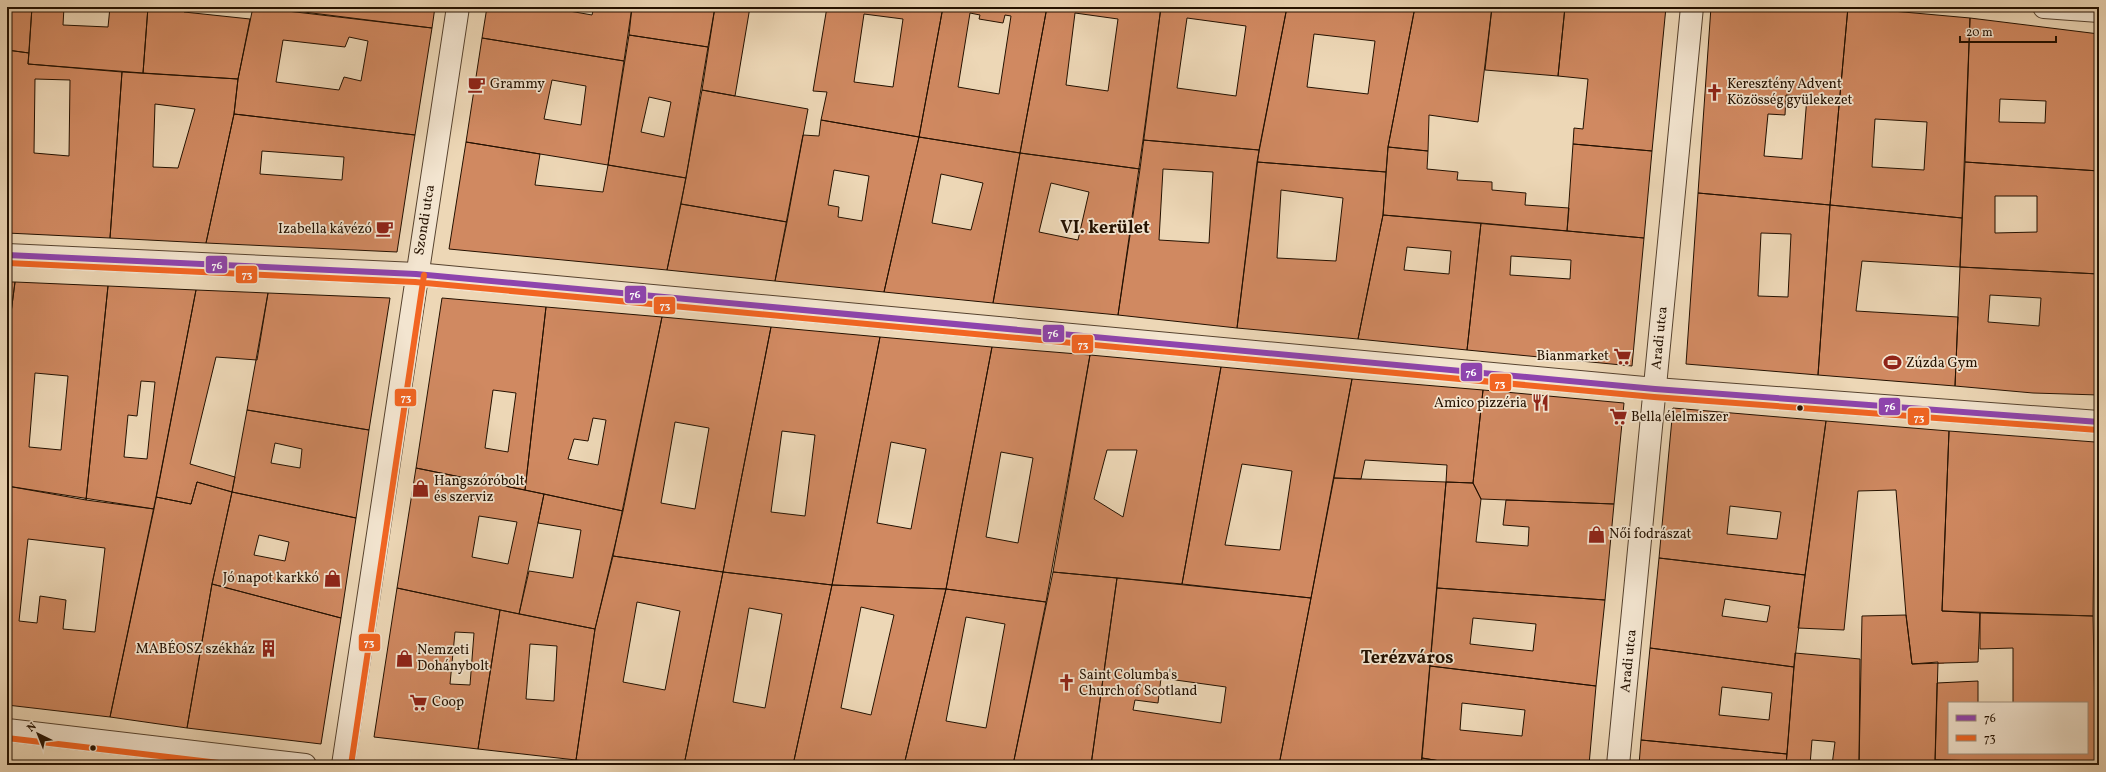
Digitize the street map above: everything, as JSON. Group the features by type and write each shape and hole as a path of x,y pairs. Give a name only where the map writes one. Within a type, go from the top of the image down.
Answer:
{"street":[{"name":"Szondi utca","path":"343,765 416,274 458,7"},
{"name":"Aradi utca","path":"1618,765 1692,7"},
{"path":"2044,7 2099,12"},
{"path":"7,255 416,274 1655,389 2099,422"},
{"path":"7,730 305,765"}],"building":[{"path":"7,7 32,7 29,53 7,50"},
{"path":"32,7 64,7 63,25 108,27 110,7 148,7 143,73 28,64"},
{"path":"148,7 184,7 184,12 250,19 238,79 143,73"},
{"path":"253,7 432,28 415,135 234,114 238,79","holes":["349,37 368,41 361,81 344,77 339,90 276,82 283,40 345,47"]},
{"path":"264,7 435,7 432,28"},
{"path":"487,7 558,7 558,9 592,15 594,7 632,7 624,61 482,38"},
{"path":"632,7 715,7 708,47 629,35"},
{"path":"715,7 750,7 735,96 702,90"},
{"path":"827,7 943,7 919,137 821,120 827,92 813,91","holes":["864,14 903,19 893,87 854,82"]},
{"path":"943,7 1047,7 1020,153 919,137","holes":["970,13 980,15 979,19 1003,23 1005,15 1011,16 999,94 958,87"]},
{"path":"1047,7 1161,7 1140,169 1020,153","holes":["1075,13 1118,19 1108,91 1066,85"]},
{"path":"1161,7 1287,7 1259,150 1143,140","holes":["1187,18 1246,26 1236,96 1177,88"]},
{"path":"1287,7 1415,7 1388,147 1386,172 1257,162","holes":["1314,34 1375,41 1368,94 1307,87"]},
{"path":"1415,7 1492,7 1478,122 1429,115 1428,151 1388,147"},
{"path":"1492,7 1565,7 1558,76 1485,70"},
{"path":"1565,7 1666,7 1652,151 1573,144 1574,128 1583,129 1588,79 1558,76"},
{"path":"1711,7 1848,7 1830,205 1698,193","holes":["1786,95 1807,97 1802,159 1764,156 1768,114 1785,115"]},
{"path":"1848,7 1970,18 1962,218 1830,205","holes":["1875,119 1927,122 1924,170 1872,167"]},
{"path":"1970,18 2099,34 2099,171 1965,162","holes":["2000,99 2046,101 2045,123 1999,122"]},
{"path":"629,35 708,47 686,178 608,165","holes":["649,97 671,102 664,137 641,132"]},
{"path":"482,38 624,61 608,165 466,142","holes":["552,80 586,86 581,125 544,119"]},
{"path":"7,50 29,53 28,64 122,72 110,238 7,233","holes":["35,79 70,80 69,156 34,153"]},
{"path":"122,72 238,79 234,114 206,243 110,238","holes":["155,104 195,109 178,168 153,167"]},
{"path":"702,90 808,109 787,222 681,204"},
{"path":"234,114 415,135 397,252 206,243","holes":["262,151 344,157 342,180 260,174"]},
{"path":"821,120 919,137 884,292 775,281 803,135 819,136","holes":["834,170 869,176 862,221 838,217 839,207 828,205"]},
{"path":"919,137 1020,153 993,303 884,292","holes":["941,174 983,183 971,230 932,223"]},
{"path":"1143,140 1259,150 1237,328 1118,315","holes":["1163,169 1213,172 1209,243 1159,240"]},
{"path":"466,142 540,154 535,185 603,192 608,165 686,178 667,270 449,249"},
{"path":"1573,144 1652,151 1644,238 1567,231"},
{"path":"1388,147 1428,151 1427,169 1458,172 1457,180 1492,182 1492,190 1526,193 1525,205 1569,208 1567,231 1383,215"},
{"path":"1020,153 1140,169 1118,315 993,303","holes":["1051,183 1089,192 1078,240 1039,232"]},
{"path":"1257,162 1386,172 1383,215 1358,339 1237,328","holes":["1281,190 1343,198 1336,261 1277,258"]},
{"path":"1965,162 2099,171 2099,274 1960,267","holes":["1995,196 2037,196 2037,232 1995,233"]},
{"path":"1698,193 1830,205 1818,375 1686,364","holes":["1761,233 1791,234 1788,297 1758,296"]},
{"path":"681,204 787,222 775,281 667,270"},
{"path":"1830,205 1962,218 1960,267 1862,261 1856,311 1958,317 1955,386 1818,375"},
{"path":"1383,215 1481,223 1467,350 1358,339","holes":["1407,247 1451,251 1449,274 1404,270"]},
{"path":"1481,223 1644,238 1632,366 1467,350","holes":["1511,256 1571,260 1570,279 1510,275"]},
{"path":"1960,267 2099,274 2099,395 2033,393 1955,386","holes":["1990,295 2041,298 2039,326 1988,322"]},
{"path":"7,282 15,282 7,344"},
{"path":"15,282 108,286 86,500 7,486 7,344","holes":["35,373 68,376 61,450 29,447"]},
{"path":"108,286 196,290 154,509 86,500","holes":["141,381 155,382 147,459 124,457 128,415 137,416"]},
{"path":"196,290 268,293 257,360 216,357 190,464 235,477 232,492 197,482 191,504 156,497"},
{"path":"268,293 390,298 369,430 247,410"},
{"path":"442,298 546,307 525,490 416,468","holes":["493,390 516,393 508,452 485,448"]},
{"path":"546,307 662,317 623,511 525,490","holes":["593,418 606,420 598,465 568,459 574,439 588,441"]},
{"path":"662,317 771,327 723,572 613,556","holes":["675,422 709,428 695,509 661,503"]},
{"path":"771,327 880,337 832,585 723,572","holes":["782,431 815,435 805,516 771,512"]},
{"path":"880,337 992,347 946,589 832,585","holes":["891,442 926,449 911,529 877,523"]},
{"path":"992,347 1090,355 1046,602 946,589","holes":["1001,452 1033,458 1018,543 986,537"]},
{"path":"1090,355 1221,367 1182,584 1053,572","holes":["1107,450 1137,450 1123,517 1094,499"]},
{"path":"1221,367 1352,379 1311,598 1182,584","holes":["1242,464 1292,471 1280,550 1225,545"]},
{"path":"1352,379 1483,390 1473,483 1446,482 1447,465 1365,460 1361,479 1334,478"},
{"path":"1483,390 1624,403 1614,504 1481,499 1473,483"},
{"path":"1673,408 1826,421 1805,575 1659,558","holes":["1730,506 1781,512 1777,539 1727,534"]},
{"path":"247,410 369,430 356,518 232,492","holes":["275,443 302,449 300,468 271,463"]},
{"path":"1826,421 1949,431 1942,611 1980,613 1978,662 1912,664 1906,615 1896,490 1858,491 1844,630 1798,628"},
{"path":"1949,431 2095,442 2093,616 1942,611"},
{"path":"416,468 544,494 519,614 397,588","holes":["479,516 517,522 508,564 472,557"]},
{"path":"1334,478 1446,482 1421,765 1279,765"},
{"path":"197,482 232,492 212,584 187,728 110,717 156,497 191,504"},
{"path":"1446,482 1473,483 1481,499 1476,542 1528,546 1529,527 1503,525 1506,500 1614,504 1605,600 1437,588"},
{"path":"7,486 154,509 110,717 7,705","holes":["28,539 105,548 95,632 63,629 66,600 40,596 37,623 19,621"]},
{"path":"232,492 356,518 341,618 212,584","holes":["259,535 289,542 285,561 254,555"]},
{"path":"544,494 623,511 595,629 519,614 529,571 573,578 581,530 538,523"},
{"path":"613,556 723,572 684,765 621,765 576,760 595,629","holes":["637,602 680,611 665,690 623,682"]},
{"path":"1659,558 1805,575 1794,667 1650,648","holes":["1725,599 1770,606 1767,622 1722,616"]},
{"path":"723,572 832,585 793,765 684,765","holes":["749,608 782,614 765,708 733,702"]},
{"name":"Saint Columba's Church of Scotland","path":"1053,572 1117,578 1091,765 1013,765"},
{"path":"1117,578 1311,598 1279,765 1091,765","holes":["1161,678 1226,687 1221,723 1133,710 1135,700 1158,703"]},
{"name":"MABÉOSZ székház","path":"212,584 341,618 321,744 187,728"},
{"path":"832,585 946,589 904,765 793,765","holes":["861,607 894,615 871,715 841,708"]},
{"path":"397,588 500,610 478,749 374,737","holes":["455,632 474,633 470,685 450,684"]},
{"path":"1437,588 1605,600 1596,686 1430,666","holes":["1473,618 1536,624 1533,651 1470,644"]},
{"path":"946,589 1046,602 1013,765 904,765","holes":["966,617 1005,624 986,728 946,721"]},
{"path":"500,610 595,629 576,760 478,749","holes":["530,644 557,646 554,701 526,699"]},
{"path":"1980,613 2093,616 2096,763 1935,760 1937,683 1978,681 1978,702 1948,702 1948,754 2088,754 2088,702 2013,702 2013,648 1980,649"},
{"path":"1906,615 1912,664 1938,662 1935,765 1859,765 1862,616"},
{"path":"1650,648 1794,667 1787,754 1641,740","holes":["1722,687 1772,693 1769,720 1719,715"]},
{"path":"1795,653 1860,659 1859,765 1832,765 1835,742 1812,740 1810,765 1786,765"},
{"path":"1430,666 1596,686 1589,765 1464,765 1422,758","holes":["1462,703 1525,710 1522,736 1460,730"]},
{"path":"1641,740 1787,754 1786,765 1639,765"},
{"path":"1422,758 1464,765 1421,765"},
{"path":"1935,760 2096,763 2096,765 1935,765"}],"transit line":[{"name":"76","path":"7,255 416,274 1655,389 2099,422"},
{"name":"73","path":"7,263 415,282 1654,397 2098,430"},
{"name":"73","path":"351,765 424,275"},
{"name":"73","path":"7,738 236,765"}],"place":[{"name":"Grammy","path":"477,84"},
{"name":"Keresztény Advent Közösség gyülekezet","path":"1714,92"},
{"name":"Izabella kávézó","path":"385,229"},
{"name":"Bianmarket","path":"1622,356"},
{"name":"Zúzda Gym","path":"1893,363"},
{"name":"Amico pizzéria","path":"1540,403"},
{"name":"Bella élelmiszer","path":"1618,417"},
{"name":"Hangszóróbolt és szerviz","path":"421,489"},
{"name":"Női fodrászat","path":"1596,534"},
{"name":"Jó napot karkkó","path":"332,578"},
{"name":"MABÉOSZ székház","path":"268,649"},
{"name":"Nemzeti Dohánybolt","path":"404,658"},
{"name":"Saint Columba's Church of Scotland","path":"1066,683"},
{"name":"Coop","path":"419,702"}],"district":[{"name":"VI. kerület","path":"1105,228"},
{"name":"Terézváros","path":"1407,658"}]}
